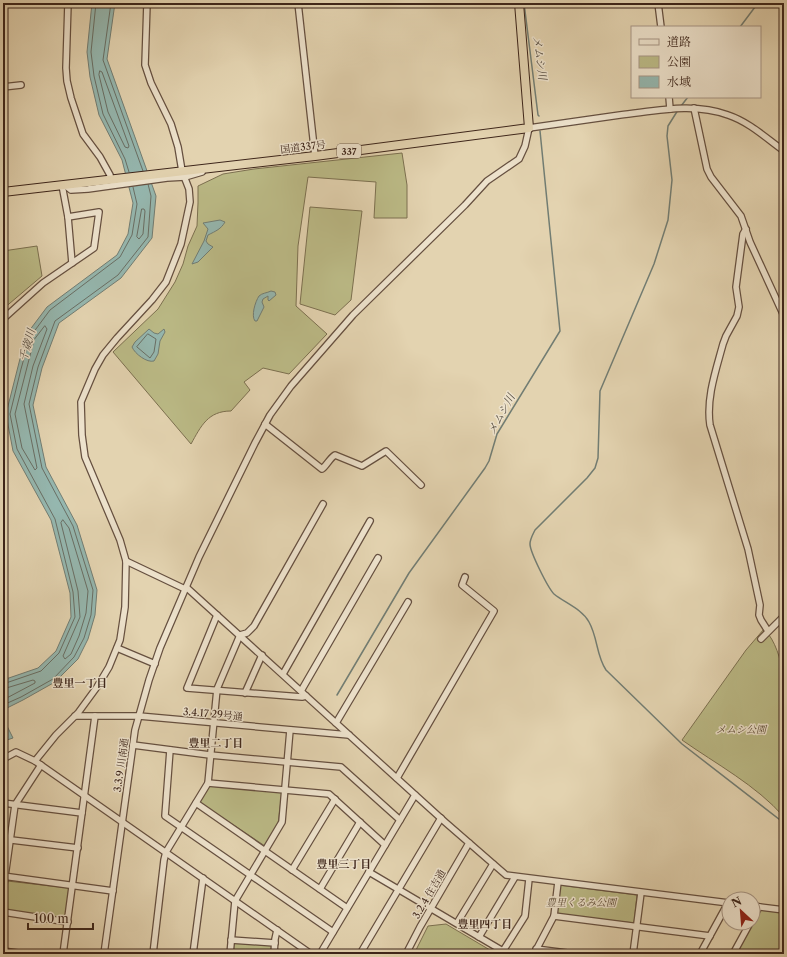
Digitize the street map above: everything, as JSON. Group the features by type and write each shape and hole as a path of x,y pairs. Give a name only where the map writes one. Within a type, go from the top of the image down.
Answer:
{"highway":[{"path":"519,3 529,128"},
{"name":"国道337号","path":"3,192 184,174 215,167 315,156 529,128"}],"street":[{"path":"68,3 67,81 83,134 100,157 106,181"},
{"path":"35,761 56,735 75,716 97,687 109,667 117,648 125,608 126,561 120,540 85,457 82,435 81,402 95,369 103,355 166,282 181,244 190,202 189,189 171,124 151,83 145,65 147,3"},
{"path":"298,3 315,156"},
{"path":"658,3 661,26"},
{"path":"3,87 21,85"},
{"path":"669,98 671,109"},
{"path":"692,108 707,169 714,181 741,216 750,242 784,316"},
{"path":"529,128 671,109 700,108 736,118 750,126 784,151"},
{"name":"3.3.9 川南通","path":"104,954 133,745 139,716 155,664 199,557 265,424 291,386 362,306 461,209 487,181 519,159 525,146 529,128"},
{"path":"64,185 72,263"},
{"path":"3,319 42,283 94,248 99,212 68,217"},
{"path":"746,229 743,234 736,287 739,307 737,316 726,336 718,364 709,402 709,415 710,425 748,549 760,605 759,615 768,631"},
{"path":"265,424 322,469 326,466 332,456 335,455 362,466 386,451 421,484"},
{"path":"240,635 247,633 254,626 323,504"},
{"path":"283,674 370,521"},
{"path":"301,691 378,558"},
{"path":"126,561 186,588 240,635 440,818 506,875 721,902"},
{"path":"397,778 494,611 462,584 465,577"},
{"path":"336,723 408,602"},
{"path":"217,615 187,688 302,697 306,696"},
{"path":"761,639 782,618 784,626"},
{"path":"153,954 166,852 208,783 217,691 240,635"},
{"path":"117,648 155,664"},
{"path":"245,693 262,655"},
{"name":"3.4.17 29号通","path":"75,716 139,716 350,735"},
{"path":"63,954 96,716"},
{"path":"230,954 235,901 282,822 290,730"},
{"path":"133,745 210,755 341,766 400,820"},
{"path":"170,750 165,816 333,932"},
{"path":"3,759 16,752 35,761 311,954"},
{"path":"3,890 15,805 41,765"},
{"path":"208,783 329,794 385,845"},
{"path":"320,954 415,795"},
{"path":"292,870 334,799"},
{"path":"3,803 82,813"},
{"path":"196,803 347,908"},
{"path":"360,954 440,818"},
{"path":"320,889 360,822"},
{"path":"3,839 78,848"},
{"name":"3.2.4 住吉通","path":"406,954 469,843"},
{"path":"457,923 493,864"},
{"path":"369,872 506,952 525,916 529,878"},
{"path":"4,876 112,891"},
{"path":"480,937 515,877"},
{"path":"193,954 203,878"},
{"path":"558,882 554,916 535,952 575,954"},
{"path":"633,954 641,893"},
{"path":"761,907 781,910"},
{"path":"3,912 68,922"},
{"path":"554,916 710,936"},
{"path":"700,954 721,916"},
{"path":"274,954 277,930"},
{"path":"733,954 746,931"},
{"path":"231,940 275,943"},
{"path":"3,951 24,954"}],"green space":[{"path":"402,153 407,185 407,218 374,218 376,182 308,177 298,246 296,306 327,334 289,374 263,368 244,382 250,390 231,411 216,414 206,421 198,431 191,444 113,352 158,309 175,282 197,226 198,186 223,174 254,169"},
{"path":"310,207 362,211 351,300 335,315 300,304"},
{"path":"37,246 42,276 3,309 3,251"},
{"name":"メムシ公園","path":"764,629 775,645 784,675 784,817 773,805 748,785 682,740 746,650"},
{"path":"209,786 282,792 278,824 265,846 199,802"},
{"path":"7,881 69,888 65,919 3,911"},
{"name":"豊里くるみ公園","path":"559,885 637,895 634,923 557,914"},
{"path":"761,909 784,912 784,954 736,954 748,931 761,931"},
{"path":"446,924 495,953 414,954 428,926"},
{"path":"233,942 273,944 272,954 232,954"}],"water":[{"name":"千歳川","path":"92,3 115,3 107,59 156,196 152,238 121,278 59,323 42,368 33,405 46,467 77,525 97,590 95,615 88,639 78,659 55,682 3,710 3,680 38,668 56,651 71,617 70,593 51,520 13,451 6,414 26,335 47,307 117,255 128,234 133,203 122,160 99,115 90,77 87,52"},
{"path":"220,220 225,222 220,228 208,235 206,241 213,247 198,262 192,264 204,241 208,229 203,223"},
{"path":"271,291 275,292 276,295 269,301 268,296 263,299 262,302 264,307 257,321 255,321 253,312 259,296"},
{"path":"149,329 158,334 164,329 165,332 160,341 158,354 154,361 148,361 132,347 135,342"},
{"path":"3,718 13,738 7,740 3,733"}],"waterway":[{"name":"メムシ川","path":"524,3 539,116"},
{"path":"741,26 758,3"},
{"path":"681,106 687,98"},
{"path":"678,110 668,126 667,136 672,180 668,220 654,264 600,391 598,458 595,468 587,478 535,530 530,544 536,562 554,594 573,606 586,617 592,628 600,658 606,670 682,744 784,823"},
{"name":"メムシ川","path":"337,695 409,573 485,468 489,461 497,434 560,331 540,131"},
{"path":"783,908 784,898"},
{"path":"782,912 782,954"}],"district":[{"name":"豊里一丁目","path":"80,683"},
{"name":"豊里二丁目","path":"216,743"},
{"name":"豊里三丁目","path":"344,864"},
{"name":"豊里四丁目","path":"485,924"}]}
